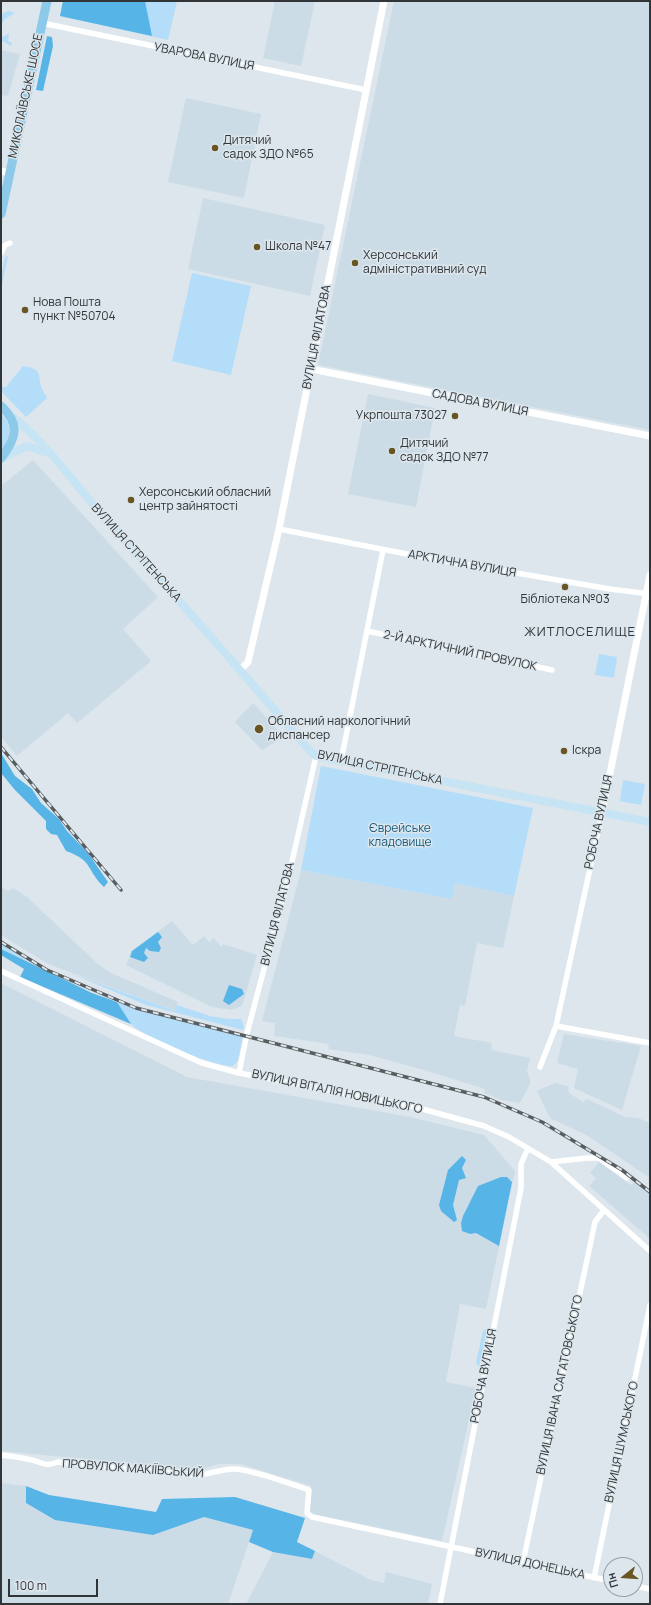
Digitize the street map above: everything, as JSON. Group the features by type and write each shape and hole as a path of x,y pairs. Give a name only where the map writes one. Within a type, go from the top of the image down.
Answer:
{"main road":[{"name":"МИКОЛАЇВСЬКЕ ШОСЕ","path":"1,214 5,172 47,1"},
{"path":"1,406 10,414 14,431 13,439 1,458"},
{"name":"ВУЛИЦЯ СТРІТЕНСЬКА","path":"10,414 20,422 50,454 241,669 310,751 316,756 650,822"},
{"name":"ВУЛИЦЯ СТРІТЕНСЬКА","path":"1,458 27,446 50,454"}],"street":[{"name":"ВУЛИЦЯ ФІЛАТОВА","path":"241,669 248,662 279,529 384,1"},
{"name":"УВАРОВА ВУЛИЦЯ","path":"42,23 366,90"},
{"path":"1,253 5,245 10,243"},
{"name":"САДОВА ВУЛИЦЯ","path":"311,369 650,436"},
{"name":"АРКТИЧНА ВУЛИЦЯ","path":"279,529 383,550 604,588 648,594"},
{"path":"341,761 383,550"},
{"name":"РОБОЧА ВУЛИЦЯ","path":"540,1067 556,1026 648,594 650,575"},
{"name":"2-Й АРКТИЧНИЙ ПРОВУЛОК","path":"367,631 552,670"},
{"name":"ВУЛИЦЯ ФІЛАТОВА","path":"240,1073 247,1033 288,879 316,756"},
{"name":"ВУЛИЦЯ ВІТАЛІЯ НОВИЦЬКОГО","path":"1,971 175,1052 202,1063 240,1073 415,1107 484,1126 509,1137 551,1162 650,1251"},
{"path":"556,1026 650,1043"},
{"name":"РОБОЧА ВУЛИЦЯ","path":"440,1604 450,1546 521,1188 521,1164 528,1148"},
{"path":"551,1162 599,1158 627,1178"},
{"name":"ВУЛИЦЯ ІВАНА САГАТОВСЬКОГО","path":"523,1562 595,1222 604,1210"},
{"name":"ВУЛИЦЯ ШУМСЬКОГО","path":"594,1578 650,1305"},
{"name":"ПРОВУЛОК МАКІЇВСЬКИЙ","path":"1,1455 29,1459 42,1465 49,1466 58,1462 194,1475 204,1475 226,1470 240,1469 309,1490 306,1509 307,1513 312,1517 450,1546"},
{"name":"ВУЛИЦЯ ДОНЕЦЬКА","path":"450,1546 603,1580"}],"shaded area":[{"path":"63,1 145,1 152,36 60,16"},
{"path":"275,1 315,1 301,66 263,58"},
{"path":"394,1 650,1 650,430 318,365"},
{"path":"47,36 52,37 53,46 43,91 36,90"},
{"path":"1,50 20,54 8,96 1,95"},
{"name":"Дитячий садок ЗДО №65","path":"186,98 261,114 244,198 168,182"},
{"name":"Школа №47","path":"203,198 325,225 310,296 188,269"},
{"name":"Дитячий садок ЗДО №77","path":"368,394 435,408 416,507 348,494"},
{"path":"33,460 158,597 123,629 151,661 77,723 68,713 17,756 1,737 1,486"},
{"name":"Обласний наркологічний диспансер","path":"253,703 284,737 262,750 235,722"},
{"path":"1,753 15,776 32,789 41,803 59,819 67,831 88,853 108,882 104,887 94,876 86,862 66,851 57,835 51,834 46,829 46,821 15,790 1,773"},
{"path":"301,870 452,899 455,883 514,896 503,948 477,943 465,1006 460,1005 454,1036 492,1043 491,1050 530,1058 527,1072 531,1082 520,1103 501,1100 484,1093 485,1089 424,1070 369,1055 328,1049 329,1044 274,1036 275,1023 262,1021"},
{"path":"1,886 9,891 13,888 27,897 98,964 111,973 178,1002 175,1011 48,964 1,935"},
{"path":"172,921 193,945 204,936 209,942 214,938 221,947 223,944 257,955 242,1006 232,1010 212,1007 126,965 132,951"},
{"path":"158,932 162,937 158,942 161,948 159,952 150,951 146,948 144,953 148,958 144,962 130,957 132,951"},
{"path":"1,949 92,993 117,1002 131,1024 20,977 24,969 1,955"},
{"path":"1,983 187,1077 410,1117 484,1135 515,1171 486,1309 460,1304 446,1382 476,1388 442,1541 309,1513 311,1486 240,1464 219,1464 201,1470 1,1451"},
{"path":"229,985 242,989 244,994 229,1005 223,1001"},
{"path":"564,1034 641,1046 622,1110 574,1088 578,1069 557,1063"},
{"path":"555,1083 568,1086 569,1093 583,1102 587,1099 625,1117 638,1118 650,1123 650,1178 588,1136 550,1118 537,1091"},
{"path":"462,1156 466,1160 462,1168 466,1178 459,1180 453,1205 457,1220 454,1222 441,1211 439,1205 448,1170"},
{"path":"599,1162 631,1185 635,1182 650,1194 650,1239 589,1186 596,1178 590,1173"},
{"path":"501,1177 507,1177 512,1182 499,1246 476,1233 470,1234 462,1231 461,1223 478,1186"},
{"path":"1,1483 26,1486 26,1503 153,1535 204,1517 253,1530 228,1604 1,1604"},
{"path":"26,1486 49,1495 156,1512 162,1499 235,1497 305,1518 297,1542 315,1551 312,1559 273,1552 249,1542 253,1530 204,1517 153,1535 55,1520 26,1503"},
{"path":"315,1551 371,1580 384,1583 386,1572 432,1584 428,1604 246,1604 273,1552 312,1559"}],"green space":[{"path":"63,1 177,1 168,40 60,16"},
{"path":"8,11 15,13 5,19 1,25 1,14"},
{"path":"9,33 8,41 12,43 11,46 1,40 1,35 3,37"},
{"path":"8,256 1,289 1,277 5,257"},
{"path":"192,273 251,286 231,375 172,361"},
{"path":"23,366 34,369 38,373 42,389 47,398 26,417 1,391 1,387 6,387"},
{"path":"1,414 8,424 9,433 1,453"},
{"path":"599,654 617,657 614,678 595,675"},
{"name":"Єврейське кладовище","path":"321,766 533,808 514,896 455,883 452,899 301,870"},
{"path":"623,780 645,784 641,805 620,801"},
{"path":"1,944 35,966 1,949"},
{"path":"70,973 175,1011 177,1005 210,1016 228,1019 241,1019 244,1027 243,1030 146,1005"},
{"path":"117,1002 134,1009 243,1037 238,1060 233,1066 224,1065 196,1057 163,1043 137,1029 130,1023"},
{"path":"486,1329 487,1332 479,1367 476,1363 483,1331"}],"railway":[{"path":"1,747 121,890"},
{"path":"1,942 47,970 136,1008 484,1097 542,1122 622,1170 650,1192"}],"place":[{"name":"Дитячий садок ЗДО №65","path":"215,148"},
{"name":"Школа №47","path":"257,247"},
{"name":"Херсонський адміністративний суд","path":"355,263"},
{"name":"Нова Пошта пункт №50704","path":"25,310"},
{"name":"Укрпошта 73027","path":"455,416"},
{"name":"Дитячий садок ЗДО №77","path":"392,451"},
{"name":"Херсонський обласний центр зайнятості","path":"131,500"},
{"name":"Бібліотека №03","path":"565,587"},
{"name":"Обласний наркологічний диспансер","path":"259,729"},
{"name":"Іскра","path":"564,751"}],"district":[{"name":"ЖИТЛОСЕЛИЩЕ","path":"580,632"}]}
